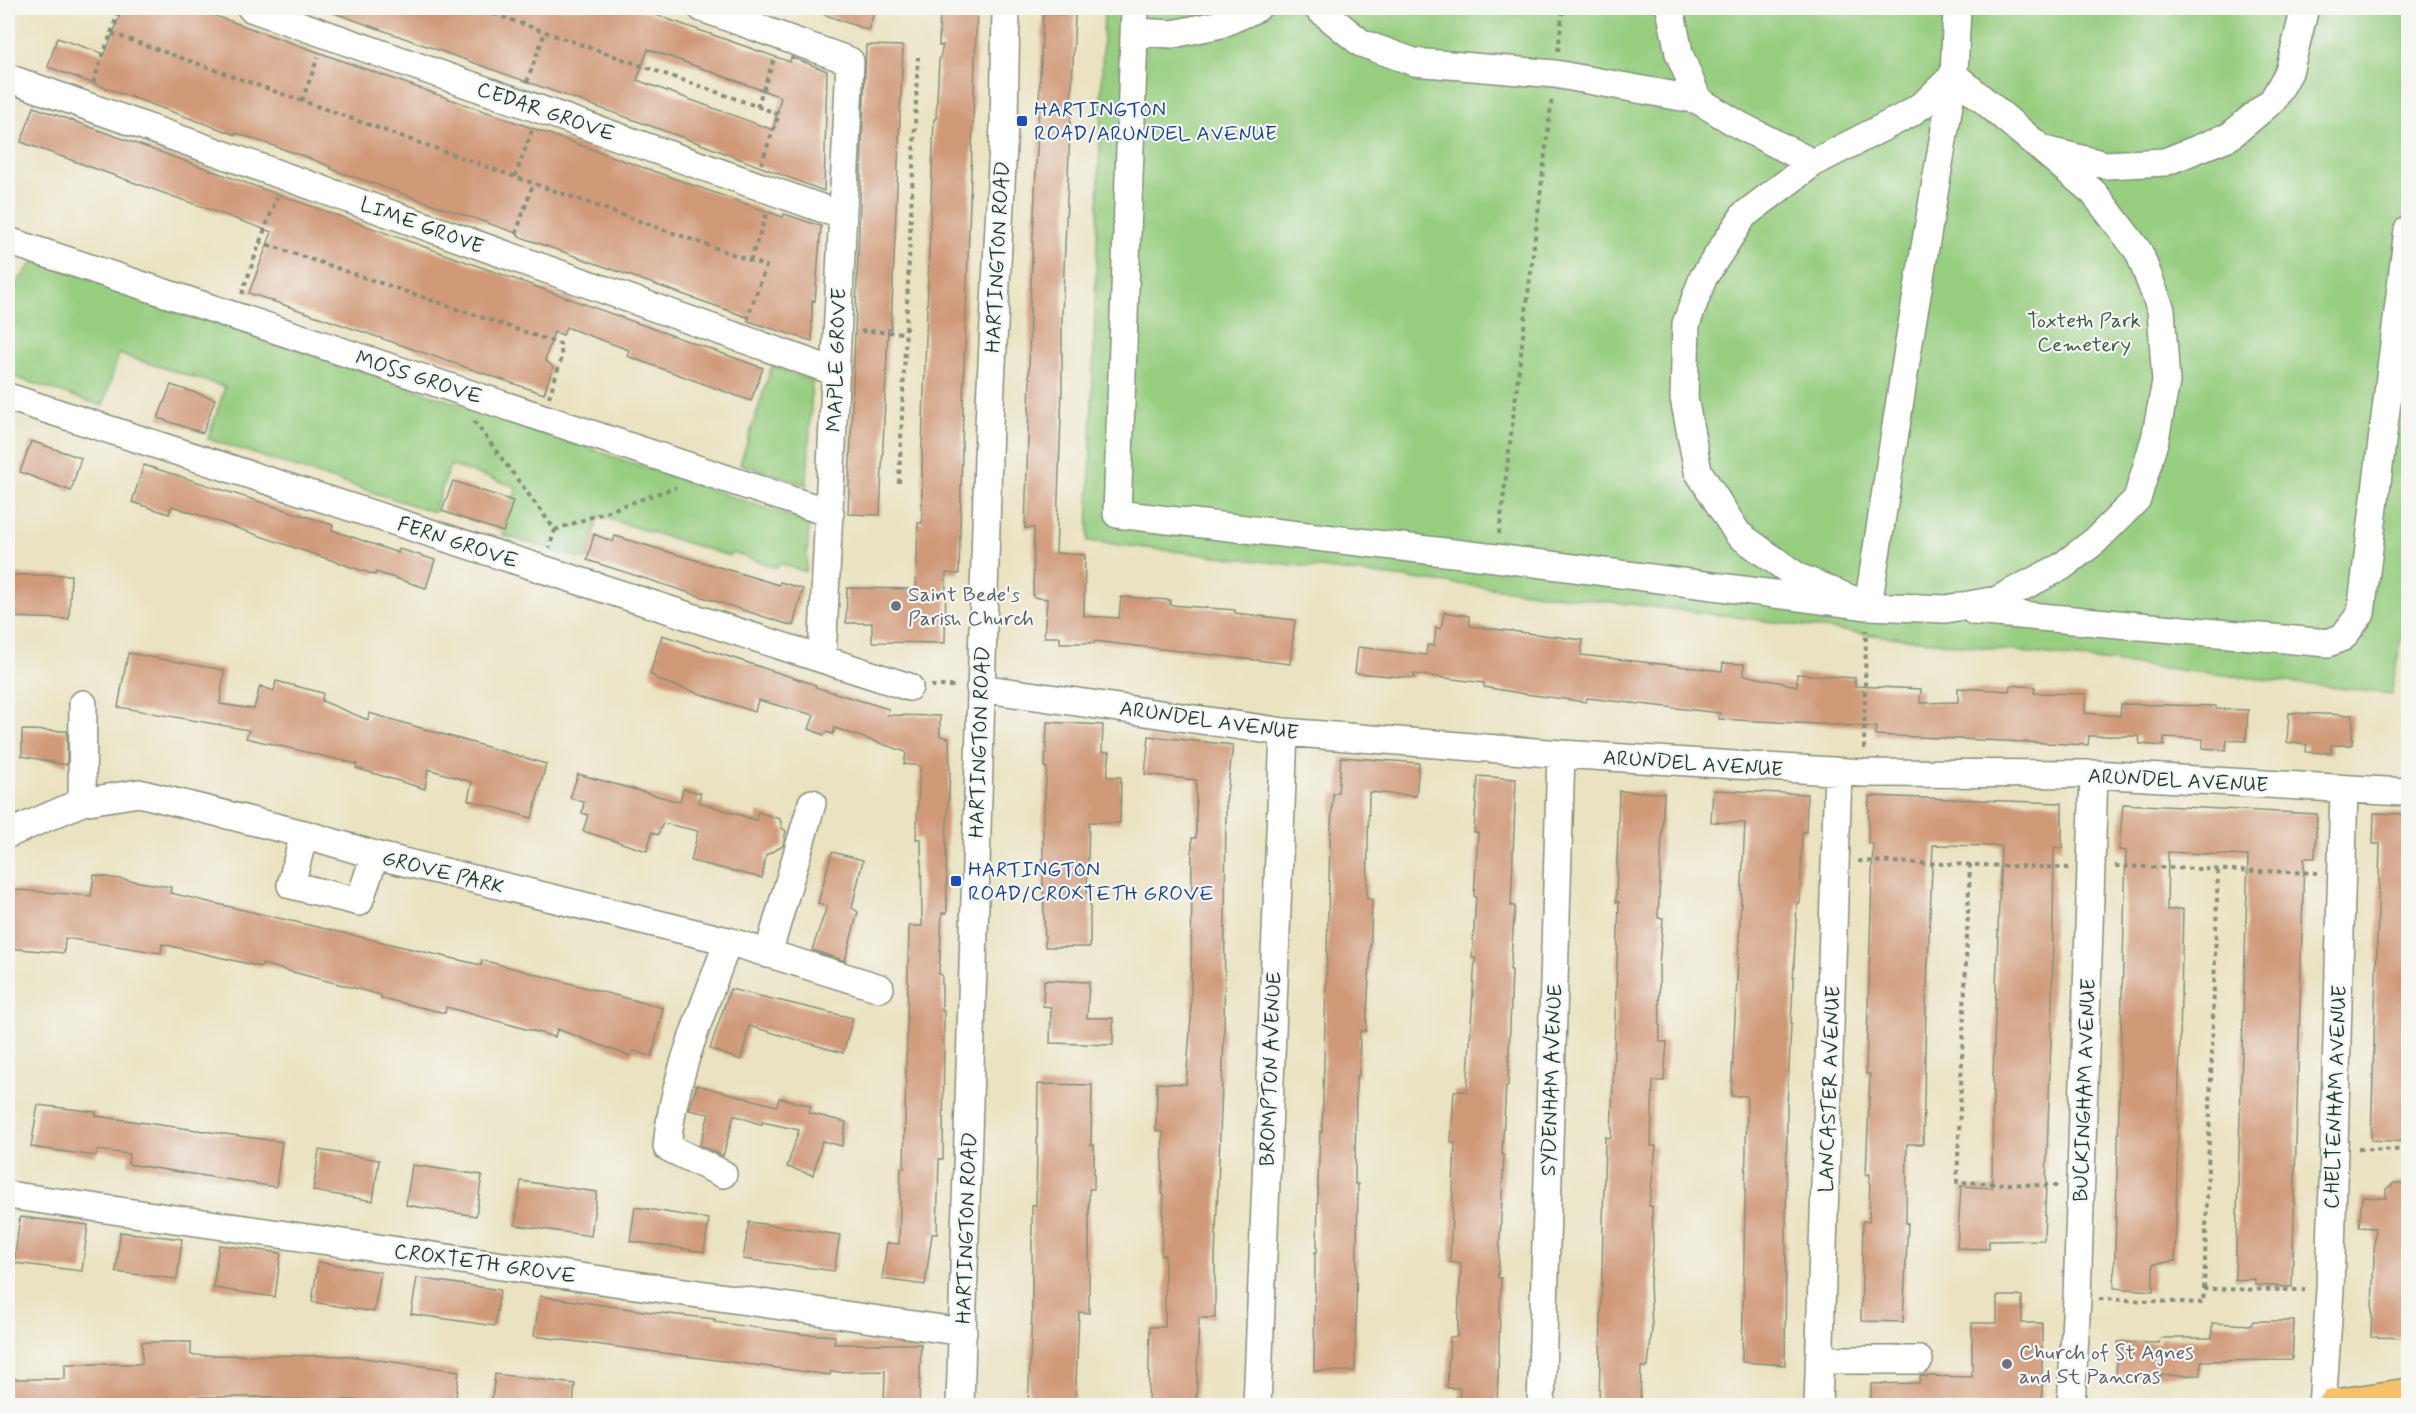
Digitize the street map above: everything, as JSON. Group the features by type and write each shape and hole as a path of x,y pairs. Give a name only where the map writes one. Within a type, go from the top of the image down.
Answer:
{"main road":[{"path":"2334,1406 2409,1395"}],"street":[{"name":"CEDAR GROVE","path":"251,8 841,215"},
{"path":"702,8 782,36"},
{"name":"HARTINGTON ROAD","path":"960,1406 980,688 989,424 1004,125 1006,8"},
{"path":"1257,8 1221,24 1173,34 1135,20 1117,514 1496,558 1868,606 1946,609 2328,643 2343,637 2361,613 2409,230"},
{"path":"1318,8 1361,44 1414,62 1555,74 1698,100 1739,125 1813,163"},
{"path":"1670,8 1679,53 1698,100"},
{"path":"1868,606 1954,75 1957,8"},
{"path":"2042,149 2106,165 2165,162 2230,136 2273,100 2289,72 2305,8"},
{"name":"MAPLE GROVE","path":"782,36 850,61 822,659"},
{"path":"1946,609 1997,600 2061,567 2095,541 2137,499 2155,439 2166,382 2161,310 2139,252 2094,193 1954,75"},
{"path":"1868,606 1798,577 1738,534 1698,471 1684,398 1686,324 1703,278 1744,215 1813,163 1909,114 1926,102 1954,75"},
{"name":"LIME GROVE","path":"8,78 836,372"},
{"name":"MOSS GROVE","path":"8,241 830,513"},
{"name":"FERN GROVE","path":"8,397 909,687"},
{"name":"ARUNDEL AVENUE","path":"980,688 1284,732 1561,754 1851,772 2094,774 2403,792 2409,790"},
{"path":"82,802 83,704"},
{"name":"BROMPTON AVENUE","path":"1257,1406 1284,732"},
{"name":"SYDENHAM AVENUE","path":"1542,1406 1561,754"},
{"name":"LANCASTER AVENUE","path":"1818,1406 1851,772"},
{"name":"BUCKINGHAM AVENUE","path":"2071,1406 2077,1298 2094,774"},
{"name":"CHELTENHAM AVENUE","path":"2322,1406 2330,1290 2344,789"},
{"name":"GROVE PARK","path":"8,834 82,802 139,793 304,834 375,855 728,941 880,988"},
{"path":"768,954 812,803"},
{"path":"304,834 291,885 359,902 375,855"},
{"path":"723,1174 667,1147 669,1120 678,1079 728,941"},
{"name":"CROXTETH GROVE","path":"8,1195 963,1332"},
{"path":"1819,1360 1919,1360"}],"path":[{"path":"85,105 120,8"},
{"path":"477,8 778,114 750,261"},
{"path":"1496,558 1563,8"},
{"path":"515,177 545,32"},
{"path":"111,33 766,266 740,338"},
{"path":"302,101 327,34"},
{"path":"757,107 782,36"},
{"path":"899,483 918,57"},
{"path":"234,316 285,176"},
{"path":"509,255 533,184"},
{"path":"260,242 560,344 562,357 542,418"},
{"path":"838,330 906,333"},
{"path":"448,387 555,530"},
{"path":"555,530 712,474"},
{"path":"542,569 555,530"},
{"path":"1851,772 1868,606"},
{"path":"909,687 967,685 980,688"},
{"path":"1970,864 1957,1182 2081,1186"},
{"path":"2077,1298 2203,1303 2218,869"},
{"path":"2333,1148 2409,1150"},
{"path":"2204,1289 2330,1290"}],"green space":[{"name":"Toxteth Park Cemetery","path":"1104,8 2408,8 2408,601 2391,694 1088,541"},
{"path":"35,260 809,523 806,572 778,563 777,568 734,553 729,556 599,516 587,560 502,535 517,487 450,465 434,512 208,439 225,387 119,354 103,406 8,375 8,309 16,284"},
{"path":"772,366 812,381 807,485 740,464"}],"building":[{"path":"123,8 193,8 783,217 784,214 821,226 815,301 812,300 812,341 748,321 749,318 518,236 519,234 48,67 57,38 105,54"},
{"path":"327,8 430,8 457,17 459,8 636,8 790,62 791,57 827,71 824,191 701,144 326,10","holes":["648,49 781,97 773,130 637,80"]},
{"path":"812,8 876,8 868,30 812,10"},
{"path":"940,8 977,8 959,574 946,573 945,643 872,642 872,623 846,623 847,588 916,589 918,523 922,523 922,447 934,119 936,119 939,61 943,45 939,46"},
{"path":"1043,14 1075,15 1062,315 1062,390 1056,553 1085,555 1084,616 1119,618 1121,597 1170,600 1170,605 1235,610 1235,613 1295,620 1290,664 1094,641 1094,643 1060,643 1060,637 1044,637 1047,599 1033,597 1034,528 1025,528 1030,304"},
{"path":"866,45 903,46 891,329 888,329 880,515 848,514"},
{"path":"34,107 763,368 751,401 627,356 629,350 566,327 563,335 554,332 545,360 553,367 544,394 249,293 272,232 21,142"},
{"path":"171,385 215,399 203,433 158,418"},
{"path":"31,441 81,458 71,491 20,472"},
{"path":"144,465 333,525 332,530 398,553 399,549 435,560 426,588 376,572 375,575 172,506 169,514 132,502"},
{"path":"453,481 513,501 503,532 442,511"},
{"path":"594,534 613,542 615,536 779,585 780,582 803,589 793,626 587,560"},
{"path":"8,575 71,575 69,619 8,617"},
{"path":"1444,612 1469,616 1470,626 1583,640 1581,655 1722,671 1723,663 1744,664 1744,675 1797,686 1797,674 1855,678 1855,686 1921,689 1920,703 1958,702 1958,688 2009,691 2010,685 2035,687 2034,693 2086,694 2085,713 2120,716 2121,704 2216,706 2216,709 2248,710 2246,741 2227,740 2226,750 2203,748 2203,739 2164,737 2164,746 2140,744 2139,736 2089,736 2088,745 1875,735 1876,727 1719,719 1720,713 1587,698 1586,702 1484,687 1484,683 1414,674 1414,678 1355,673 1358,647 1426,655 1427,645 1434,646 1436,627 1441,629"},
{"path":"662,635 816,685 815,687 889,709 887,715 940,716 940,736 949,738 950,776 946,841 947,913 942,913 939,974 942,975 942,1011 944,1011 943,1159 939,1159 937,1234 932,1234 925,1285 882,1279 887,1243 899,1244 901,1168 904,1168 909,926 922,926 921,839 916,839 920,766 904,764 906,752 835,728 833,734 827,732 824,735 809,729 814,715 758,700 755,712 661,681 650,674"},
{"path":"128,653 224,670 220,704 254,709 260,686 274,691 276,681 323,693 322,701 368,720 369,713 546,764 532,818 468,800 472,782 428,769 425,789 356,768 357,764 246,738 249,730 118,707"},
{"path":"2289,713 2353,715 2352,745 2331,745 2331,753 2306,752 2307,745 2287,742"},
{"path":"1047,722 1103,725 1102,752 1110,752 1107,777 1121,777 1120,823 1089,822 1087,893 1090,893 1090,947 1045,947 1043,819 1047,768 1045,768"},
{"path":"22,730 67,731 67,765 22,756"},
{"path":"1149,736 1233,745 1226,801 1224,1037 1215,1257 1215,1318 1199,1318 1196,1406 1148,1406 1150,1327 1165,1327 1165,1255 1161,1255 1164,1194 1162,1194 1163,1132 1156,1131 1157,1083 1186,1084 1191,1017 1192,838 1196,838 1196,780 1145,774"},
{"path":"1341,757 1419,763 1416,796 1369,792 1367,899 1372,899 1370,961 1366,1031 1360,1031 1359,1076 1356,1076 1355,1184 1358,1184 1355,1371 1314,1371 1315,1252 1317,1252 1320,1131 1322,1132 1330,843 1333,793 1338,793"},
{"path":"578,774 680,802 683,789 701,793 698,802 756,820 758,812 780,819 782,828 786,831 783,846 766,855 762,878 691,861 698,831 663,823 658,835 652,832 647,851 583,831 588,815 582,813 584,802 570,798"},
{"path":"1478,776 1516,779 1511,906 1515,906 1510,970 1512,970 1508,1086 1506,1086 1502,1154 1504,1155 1498,1278 1501,1278 1497,1406 1459,1406 1460,1388 1447,1388 1450,1337 1457,1337 1461,1263 1450,1262 1455,1143 1451,1143 1454,1091 1467,1091 1475,958 1472,958 1478,833 1474,832"},
{"path":"1713,790 1807,794 1806,832 1802,832 1800,903 1797,903 1787,1106 1785,1365 1742,1362 1747,1096 1731,1096 1745,823 1711,822"},
{"path":"1619,791 1664,793 1658,918 1663,918 1659,965 1660,1042 1667,1042 1664,1081 1653,1081 1651,1146 1656,1146 1649,1206 1652,1206 1653,1246 1650,1283 1652,1329 1648,1367 1641,1367 1640,1406 1599,1406 1605,1137 1611,1138 1619,902 1616,902"},
{"path":"1869,796 2062,803 2062,848 2054,847 2052,1012 2044,1240 1989,1241 1989,1249 1957,1248 1961,1186 1992,1188 1993,1074 2001,846 1933,845 1923,1144 1907,1144 1906,1223 1908,1223 1903,1322 1861,1321 1863,1221 1869,1222 1870,1174 1866,1175 1870,1074 1866,1074 1873,844 1868,844"},
{"path":"2123,804 2317,814 2315,858 2304,858 2292,1287 2255,1285 2255,1279 2235,1280 2248,856 2168,852 2167,910 2183,909 2175,1261 2153,1264 2153,1291 2114,1288 2126,851 2119,850"},
{"path":"2374,813 2409,814 2409,1142 2371,1140 2380,844 2373,844"},
{"path":"832,852 863,860 852,908 858,912 845,961 812,950 827,906 818,903"},
{"path":"94,875 171,887 170,893 481,965 482,960 663,1008 652,1056 634,1051 630,1056 557,1029 555,1037 446,1007 445,1013 381,998 381,995 262,964 262,967 162,944 161,953 65,938 64,953 8,948 8,889 91,896"},
{"path":"1044,980 1089,982 1087,1018 1113,1018 1113,1045 1050,1043 1051,1007 1043,1006"},
{"path":"730,989 853,1018 843,1053 749,1026 741,1060 710,1049"},
{"path":"1038,1084 1092,1085 1091,1145 1094,1145 1094,1189 1089,1189 1089,1313 1079,1312 1075,1406 1028,1406 1032,1312 1032,1205 1036,1205"},
{"path":"697,1085 777,1106 779,1098 811,1106 809,1113 846,1122 842,1146 822,1141 813,1175 787,1167 799,1130 762,1122 762,1125 734,1115 723,1156 700,1145 709,1114 689,1110"},
{"path":"38,1105 96,1112 96,1116 282,1142 276,1187 128,1164 129,1154 97,1150 96,1156 31,1147"},
{"path":"319,1150 379,1160 373,1201 313,1191"},
{"path":"412,1165 482,1175 476,1216 406,1205"},
{"path":"521,1181 597,1192 591,1236 515,1225"},
{"path":"2394,1183 2409,1183 2409,1338 2371,1337 2375,1228 2359,1227 2362,1197 2386,1198 2386,1189"},
{"path":"635,1207 709,1219 704,1252 630,1241"},
{"path":"20,1217 88,1225 82,1271 14,1263"},
{"path":"749,1222 840,1235 834,1271 743,1259"},
{"path":"120,1232 182,1239 177,1279 116,1272"},
{"path":"219,1245 281,1253 275,1297 213,1288"},
{"path":"318,1262 381,1272 374,1312 312,1302"},
{"path":"417,1278 500,1290 495,1326 411,1314"},
{"path":"540,1296 715,1319 714,1322 802,1334 835,1336 834,1344 921,1344 919,1406 884,1406 885,1371 830,1372 830,1375 534,1336"},
{"name":"Church of St Agnes and St Pancras","path":"1997,1296 2022,1296 2022,1323 2042,1323 2042,1406 1871,1406 1871,1384 1919,1383 1920,1376 1972,1377 1972,1323 1997,1323"},
{"path":"2253,1321 2294,1321 2292,1360 2201,1361 2201,1375 2116,1376 2118,1342 2159,1343 2160,1338 2212,1338 2212,1323 2251,1325"},
{"path":"142,1342 191,1342 191,1355 349,1356 459,1371 455,1406 400,1406 358,1400 276,1399 276,1397 191,1397 191,1402 8,1406 8,1379 65,1379 65,1364 142,1364"},
{"path":"495,1374 575,1384 573,1406 491,1406"}],"place":[{"name":"HARTINGTON ROAD/ARUNDEL AVENUE","path":"1022,121"},
{"name":"Saint Bede's Parish Church","path":"896,606"},
{"name":"HARTINGTON ROAD/CROXTETH GROVE","path":"956,881"},
{"name":"Church of St Agnes and St Pancras","path":"2007,1364"}]}
